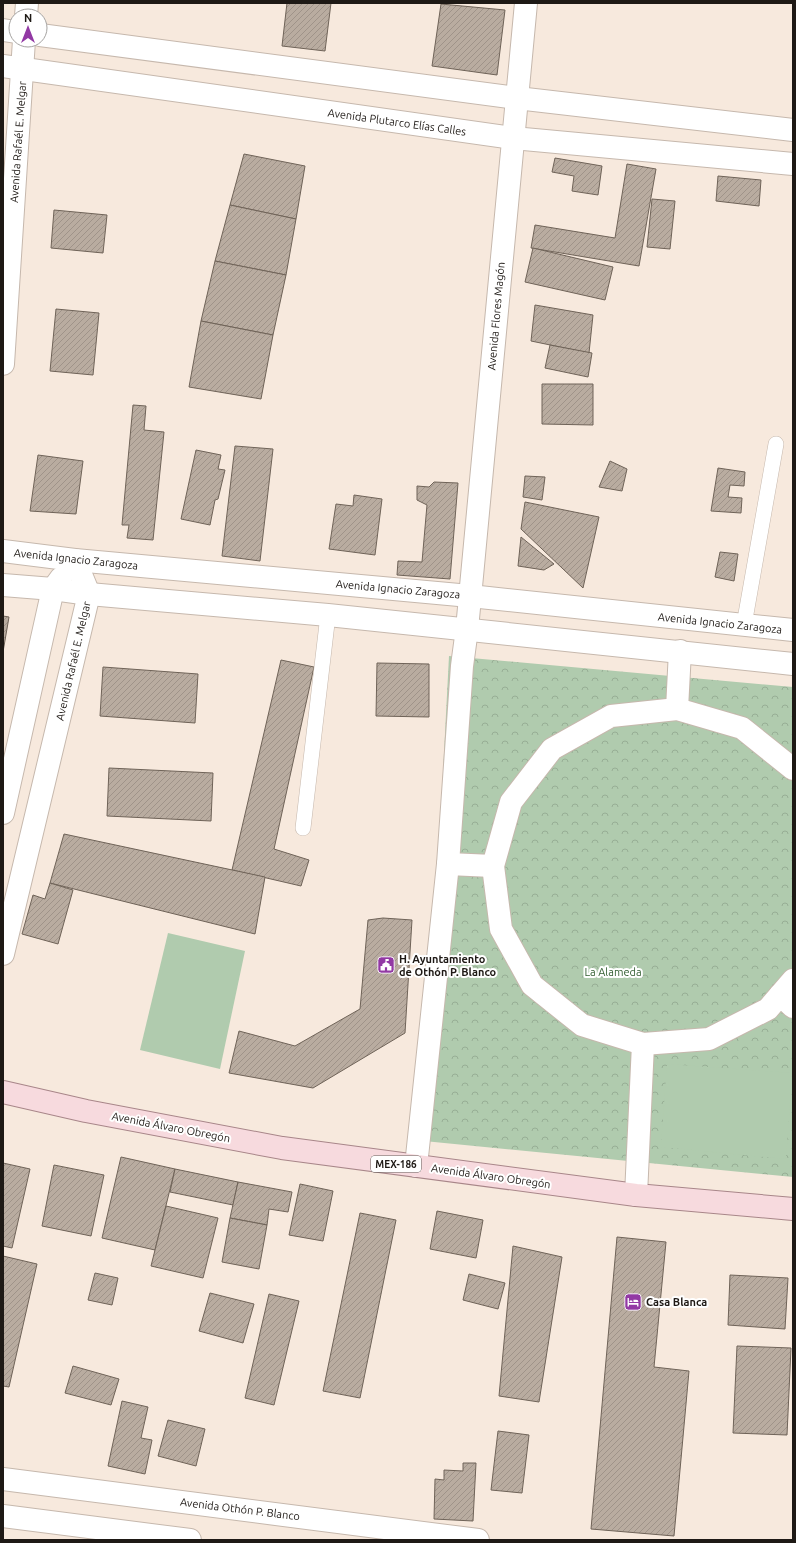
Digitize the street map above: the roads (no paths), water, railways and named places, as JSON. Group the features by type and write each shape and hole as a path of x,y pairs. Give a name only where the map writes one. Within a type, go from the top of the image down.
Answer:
{"main road":[{"name":"Avenida Álvaro Obregón","path":"3,1092 86,1111 282,1148 636,1195 793,1209"}],"street":[{"name":"Avenida Flores Magón","path":"416,1166 448,864 462,666 467,630 526,3"},
{"path":"48,36 517,98 793,130"},
{"name":"Avenida Rafaél E. Melgar","path":"3,364 13,67 21,48"},
{"name":"Avenida Plutarco Elías Calles","path":"13,67 513,138 793,164"},
{"name":"Avenida Ignacio Zaragoza","path":"3,551 75,560 470,596 793,630"},
{"path":"3,814 53,589 75,560"},
{"name":"Avenida Rafaél E. Melgar","path":"3,954 89,594 75,560"},
{"path":"328,615 332,583"},
{"path":"3,585 328,615 793,664"},
{"path":"677,709 680,651"},
{"path":"789,994 768,1009 709,1039 642,1044 582,1025 532,984 502,929 493,866 511,802 552,749 611,716 677,709 742,728 793,769"},
{"path":"448,864 493,866"},
{"path":"636,1195 642,1044"},
{"name":"Avenida Othón P. Blanco","path":"3,1479 478,1540"},
{"path":"3,1516 190,1540"}],"lane":[{"path":"744,625 776,444"},
{"path":"303,828 328,615"}],"place":[{"name":"H. Ayuntamiento de Othón P. Blanco","path":"386,965"},
{"name":"Casa Blanca","path":"633,1302"}],"park label":[{"name":"La Alameda","path":"613,972"}]}
